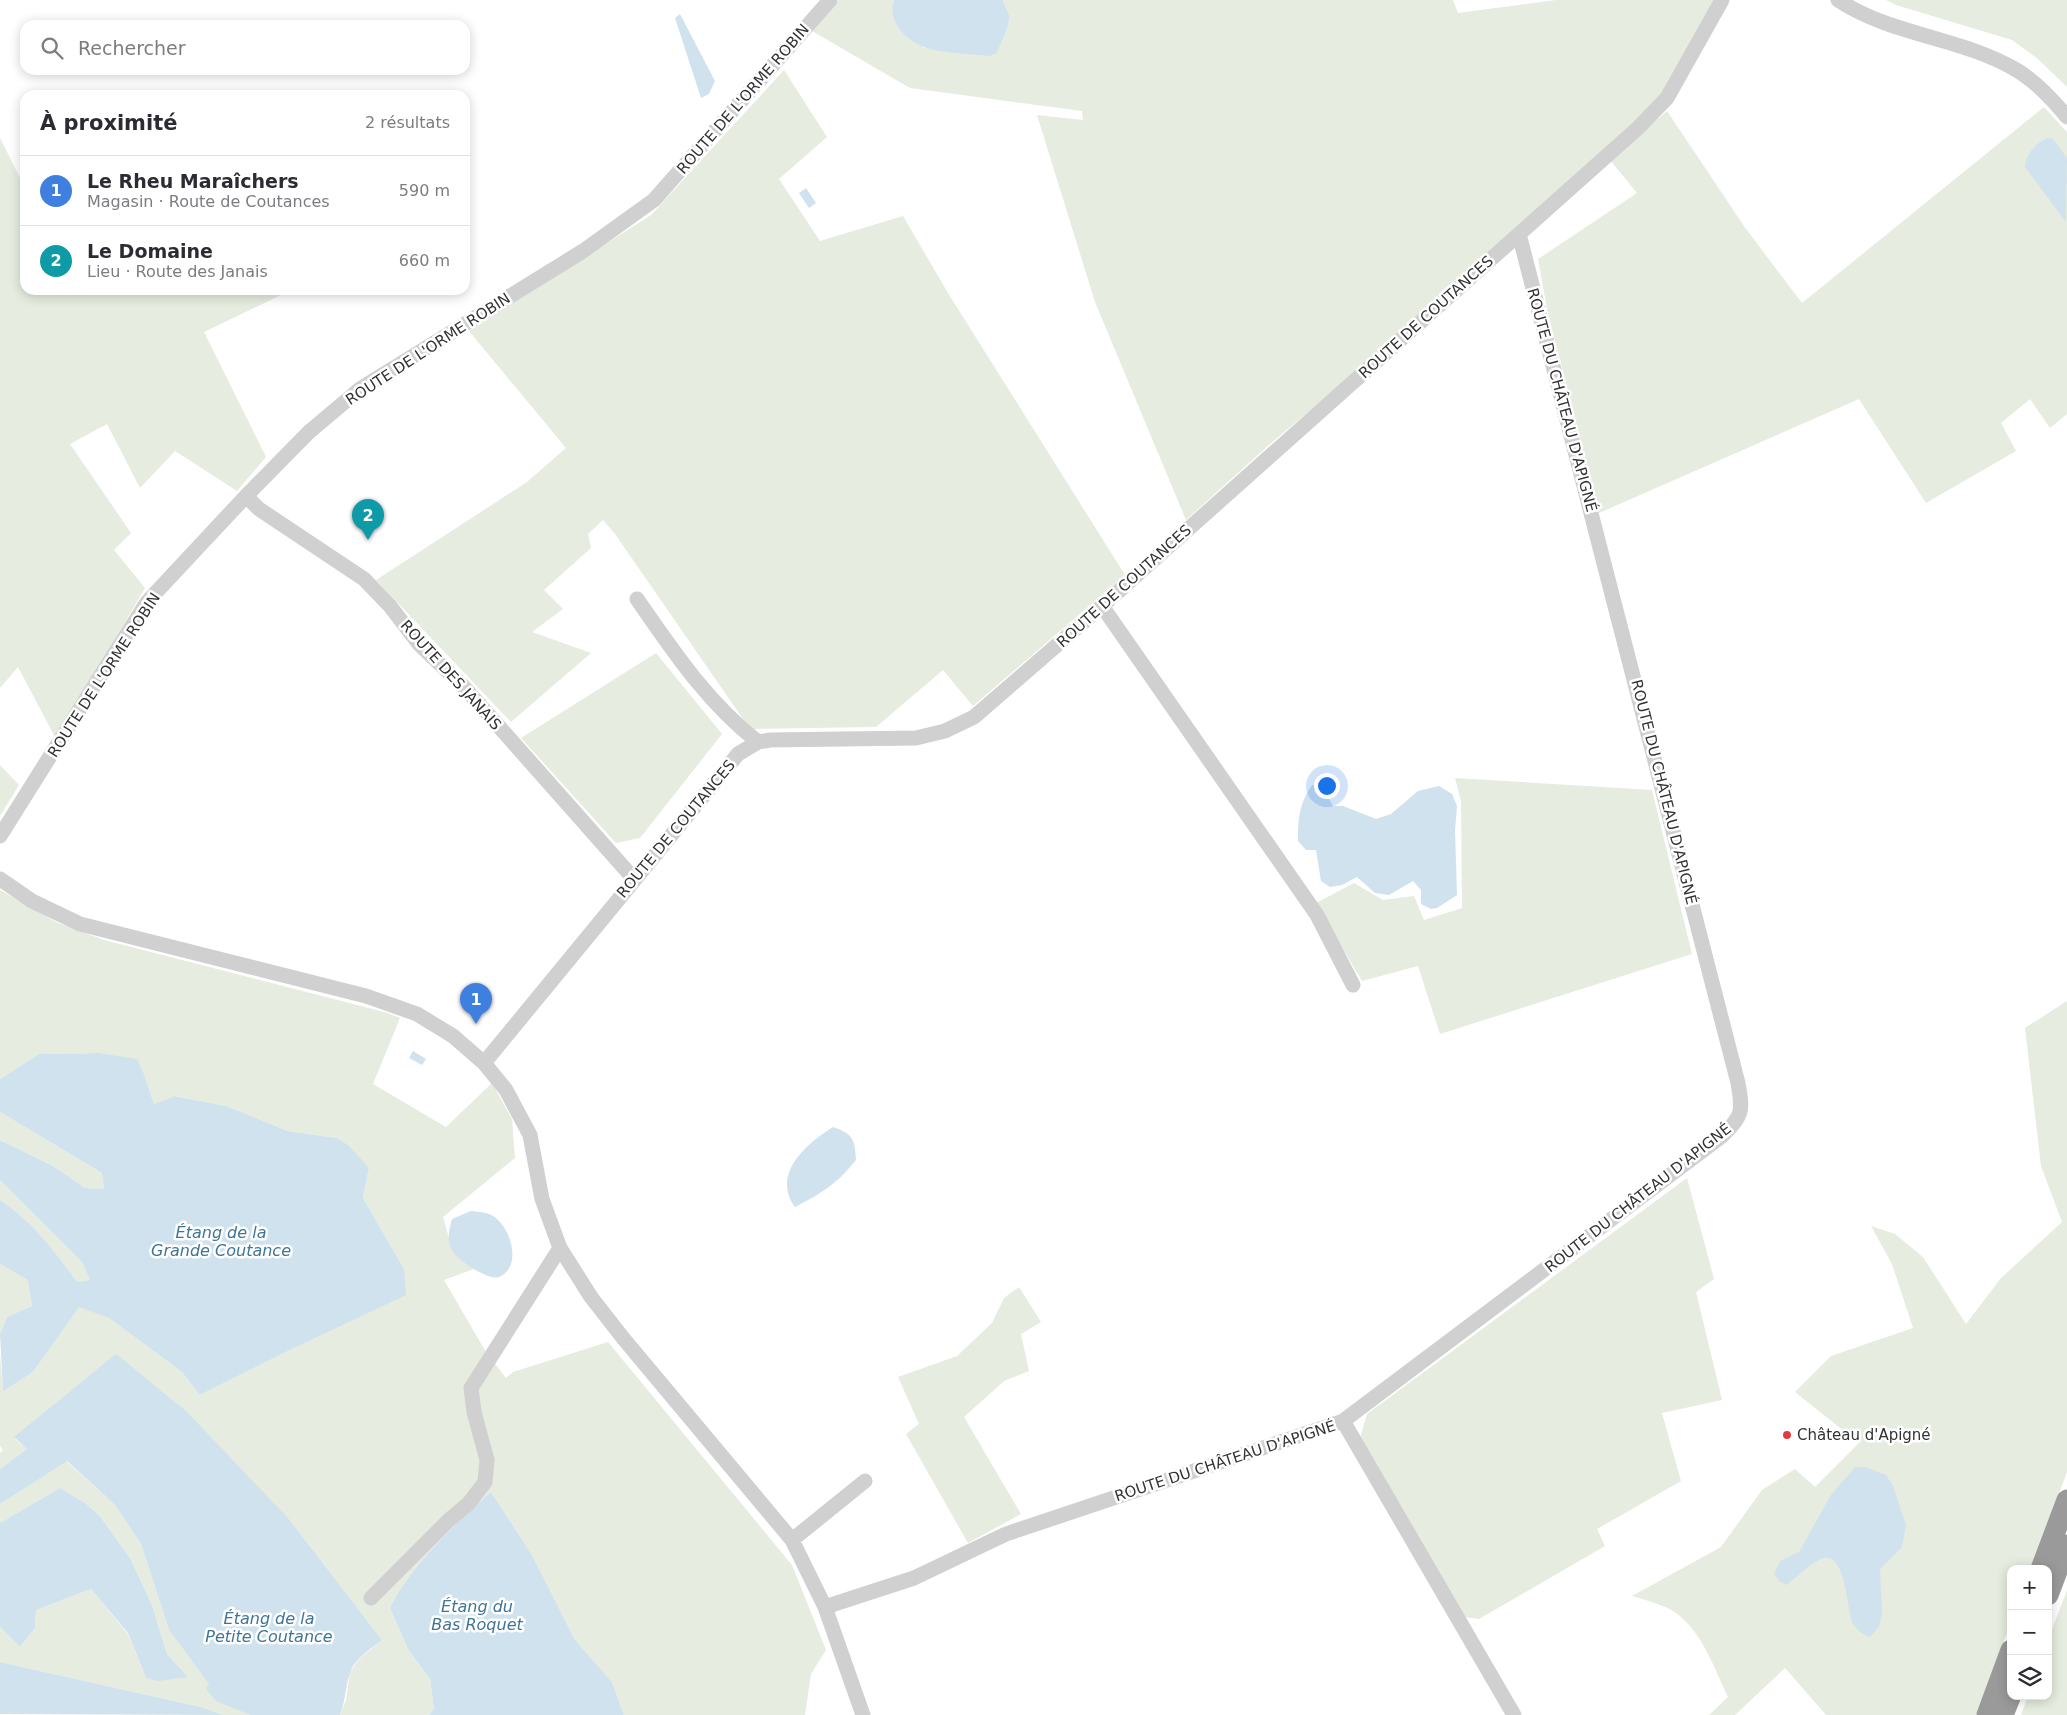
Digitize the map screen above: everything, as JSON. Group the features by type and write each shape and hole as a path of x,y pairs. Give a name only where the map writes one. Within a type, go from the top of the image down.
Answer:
{"highway":[{"path":"2043,1565 2067,1500"},
{"path":"2052,1584 2067,1545"},
{"path":"1987,1715 2009,1655"},
{"path":"2003,1715 2009,1700"}],"street":[{"name":"ROUTE DE L'ORME ROBIN","path":"0,836 147,602 309,432 360,389 583,251 654,200 830,0"},
{"name":"ROUTE DE COUTANCES","path":"484,1063 738,754 758,742 770,740 916,738 945,731 974,717 1102,606 1638,128 1667,98 1722,0"},
{"path":"1838,0 1846,6 1900,29 1986,55 2015,69 2055,102 2067,117"},
{"name":"ROUTE DU CHÂTEAU D'APIGNÉ","path":"824,1607 914,1578 1006,1534 1343,1421 1722,1136 1738,1120 1742,1107 1738,1083 1519,234"},
{"name":"ROUTE DES JANAIS","path":"246,496 259,509 364,579 390,606 419,644 463,686 634,879"},
{"path":"637,599 686,670 708,696 736,725 758,742"},
{"path":"1102,606 1317,916 1354,985"},
{"path":"0,879 32,901 80,924 366,996 417,1014 454,1036 484,1063 506,1090 530,1135 542,1199 560,1248 591,1296 624,1338 792,1540 824,1607 863,1715"},
{"path":"371,1598 448,1521 469,1503 485,1482 487,1460 474,1412 471,1388 560,1248"},
{"path":"1343,1421 1514,1715"},
{"path":"792,1540 865,1481"}],"shaded area":[{"path":"839,0 894,0 893,4 901,31 925,48 997,53 1009,19 1003,0 1453,0 1458,13 1556,0 1716,0 1662,93 1646,112 1370,360 1270,444 1186,520 1095,302 1037,115 1083,120 1082,111 910,88 812,31"},
{"path":"1886,0 2067,0 2067,87 2038,59 2012,40 1896,5"},
{"path":"784,70 827,137 779,179 820,241 903,216 948,293 1125,575 973,706 943,670 876,727 750,729 615,534 603,520 588,534 591,548 544,590 563,609 532,632 591,653 511,722 376,580 527,482 566,448 469,331 651,215"},
{"path":"2044,107 2067,132 2067,414 2050,428 2030,399 2001,423 2016,451 1926,503 1859,399 1599,513 1547,309 1538,259 1637,193 1610,160 1667,111 1746,229 1802,303"},
{"path":"0,138 20,178 20,295 281,295 204,332 266,457 237,491 175,451 140,488 107,424 70,444 131,533 114,550 145,588 56,739 18,667 0,688"},
{"path":"656,653 722,734 640,838 616,843 521,738"},
{"path":"0,765 19,785 0,816"},
{"path":"1455,778 1652,790 1692,954 1440,1034 1418,966 1362,981 1316,903 1354,883 1383,900 1414,896 1424,920 1462,908 1461,801"},
{"path":"0,890 58,923 104,940 388,1013 400,1018 373,1084 446,1127 492,1083 512,1119 515,1158 443,1217 453,1252 474,1269 444,1280 486,1352 506,1378 513,1372 608,1342 792,1565 826,1650 811,1674 805,1715 624,1715 612,1682 575,1640 532,1555 491,1492 449,1531 421,1562 398,1593 390,1608 408,1649 430,1679 434,1709 429,1715 340,1715 346,1700 350,1672 358,1660 382,1640 289,1519 14,1438 27,1449 0,1469 0,1453 3,1450 0,1446 0,1354 3,1390 33,1372 79,1306 109,1318 182,1372 200,1395 296,1347 404,1269 363,1198 369,1168 337,1138 288,1131 226,1106 176,1096 154,1104 137,1060 99,1053 39,1054 0,1079"},
{"path":"2067,1001 2067,1472 2032,1565 2007,1565 2007,1633 1976,1715 1826,1715 1785,1668 1735,1715 1709,1715 1728,1697 1703,1644 1689,1625 1676,1613 1658,1604 1632,1596 1721,1547 1762,1490 1795,1469 1815,1487 1859,1443 1795,1392 1831,1356 1913,1328 1892,1264 1871,1226 1895,1234 1923,1257 1966,1324 2001,1278 2062,1222 2041,1166 2025,1028"},
{"path":"0,1112 102,1173 104,1189 85,1188 53,1166 0,1140"},
{"path":"1687,1178 1714,1279 1696,1292 1722,1400 1662,1413 1681,1481 1597,1529 1605,1546 1479,1619 1465,1617 1360,1438 1367,1414"},
{"path":"0,1180 82,1262 90,1280 77,1282 33,1227 0,1200"},
{"path":"0,1264 29,1280 32,1306 7,1317 0,1334"},
{"path":"1019,1287 1041,1322 1021,1334 1029,1371 1004,1381 964,1417 1021,1514 968,1543 906,1434 919,1424 898,1377 957,1356 992,1323 1004,1298"},
{"path":"66,1461 115,1505 141,1544 169,1630 210,1685 206,1689 217,1701 250,1715 223,1715 201,1707 0,1662 0,1627 20,1647 35,1628 36,1610 91,1589 128,1634 146,1678 188,1677 167,1654 152,1605 130,1558 99,1515 85,1503 60,1488 0,1523 0,1504"},
{"path":"2067,1590 2067,1715 2021,1715 2027,1700 2052,1700 2052,1629"}],"water":[{"path":"894,0 1003,0 1009,19 997,53 990,56 938,51 917,44 904,35 895,22 893,15"},
{"path":"680,14 715,81 709,94 701,98 675,18"},
{"path":"2048,138 2053,139 2067,158 2066,222 2025,167 2027,158 2032,150 2040,142"},
{"path":"806,188 816,203 809,208 799,193"},
{"path":"1312,785 1322,786 1333,806 1343,806 1376,819 1391,814 1418,791 1439,786 1452,794 1457,806 1455,831 1457,895 1437,908 1431,909 1421,904 1421,890 1413,881 1389,895 1375,893 1357,877 1342,885 1330,887 1321,881 1316,850 1306,850 1298,841 1300,812 1304,799"},
{"path":"413,1051 426,1059 422,1065 409,1058"},
{"name":"Étang de la Grande Coutance","path":"99,1053 137,1059 154,1104 175,1096 226,1106 288,1131 337,1138 349,1146 369,1168 363,1198 404,1269 406,1295 200,1395 182,1372 109,1318 79,1307 33,1372 3,1391 0,1334 7,1317 32,1306 28,1280 0,1264 0,1200 33,1227 77,1282 90,1280 82,1262 0,1180 0,1140 53,1166 85,1188 104,1189 102,1173 0,1112 0,1079 39,1054"},
{"path":"833,1127 845,1132 852,1138 856,1160 829,1187 795,1207 789,1195 787,1183 789,1172 803,1151"},
{"path":"471,1211 493,1216 499,1221 509,1237 512,1247 511,1265 499,1277 488,1276 474,1269 456,1256 449,1244 452,1219"},
{"name":"Étang de la Petite Coutance","path":"116,1354 186,1411 289,1519 382,1640 363,1655 352,1668 340,1715 250,1715 216,1701 206,1689 209,1684 169,1630 141,1544 115,1505 67,1461 0,1504 0,1469 27,1449 14,1437"},
{"path":"1855,1467 1865,1467 1886,1475 1893,1486 1906,1525 1902,1547 1880,1569 1882,1615 1879,1627 1870,1637 1855,1627 1852,1622 1844,1582 1836,1563 1829,1558 1816,1562 1786,1585 1779,1581 1774,1574 1780,1561 1799,1552 1831,1495"},
{"path":"60,1488 85,1503 99,1515 130,1558 152,1605 167,1654 188,1677 159,1681 146,1678 128,1633 91,1589 36,1610 35,1628 20,1647 0,1627 0,1523"},
{"name":"Étang du Bas Roquet","path":"491,1492 532,1555 575,1640 612,1682 624,1715 429,1715 434,1709 430,1679 408,1649 390,1608 398,1593 421,1562 464,1516"},
{"path":"0,1662 201,1707 223,1715 0,1714"}],"place":[{"name":"Le Domaine","path":"368,540"},
{"name":"Le Rheu Maraîchers","path":"476,1024"},
{"name":"Château d'Apigné","path":"1787,1435"}]}
